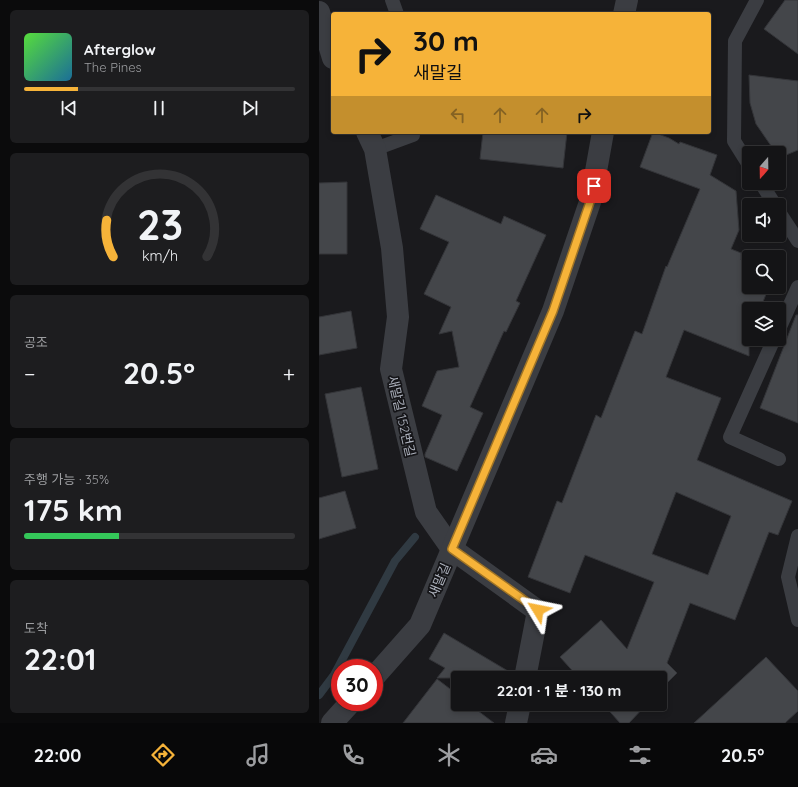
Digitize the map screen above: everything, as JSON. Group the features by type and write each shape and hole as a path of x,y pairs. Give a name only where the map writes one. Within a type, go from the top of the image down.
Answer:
{"street":[{"path":"319,12 331,51"},
{"name":"새말길","path":"383,666 420,625 553,311 591,199 603,134"},
{"name":"새말길 152번길","path":"371,140 392,248 398,317 391,369 426,512 452,549 538,610 526,671"},
{"path":"333,723 343,711"},
{"path":"516,723 519,711"}],"lane":[{"path":"391,0 396,12"},
{"path":"742,154 734,141 735,41 757,0"},
{"path":"371,140 413,134"},
{"path":"786,223 798,241"},
{"path":"786,314 798,287"},
{"path":"771,346 730,437 779,459"},
{"path":"798,536 788,577 798,620"}],"building":[{"path":"785,0 798,0 798,54 764,29"},
{"path":"749,75 798,81 798,150 786,155 786,146 771,146 756,124 750,103"},
{"path":"483,134 567,134 563,168 480,159"},
{"path":"652,134 658,134 679,144 680,142 717,155 710,175 736,191 739,230 731,249 741,253 742,294 766,294 763,302 742,302 742,346 749,346 749,356 684,330 666,377 721,398 697,460 792,501 778,535 769,532 735,620 690,603 667,663 677,673 667,683 667,671 573,671 560,657 601,620 627,649 654,582 585,555 570,593 528,577 557,501 562,503 596,415 601,418 635,331 642,334 666,266 667,267 700,189 640,167","holes":["676,492 731,516 708,575 652,554"]},
{"path":"347,182 347,254 319,254 319,183"},
{"path":"436,195 501,224 504,216 546,235 516,301 520,303 506,332 504,331 470,407 483,413 457,471 425,457 442,415 422,406 437,371 459,367 452,331 439,334 451,307 424,294 449,242 420,229"},
{"path":"351,311 357,348 319,355 319,317"},
{"path":"796,315 798,315 798,423 760,408 784,346 786,346 786,341"},
{"path":"361,387 378,469 342,477 325,394"},
{"path":"345,491 356,528 319,539 319,498"},
{"path":"444,633 508,671 451,671 451,678 437,678 445,668 429,659"},
{"path":"766,657 798,691 798,711 785,723 694,723"},
{"path":"437,679 451,690 451,711 478,711 494,723 403,723"},
{"path":"609,711 640,711 629,723 620,723"}],"waterway":[{"path":"319,695 334,675 395,561 415,537"}],"route":[{"path":"538,610 452,549 553,311 591,199 594,186"}]}
